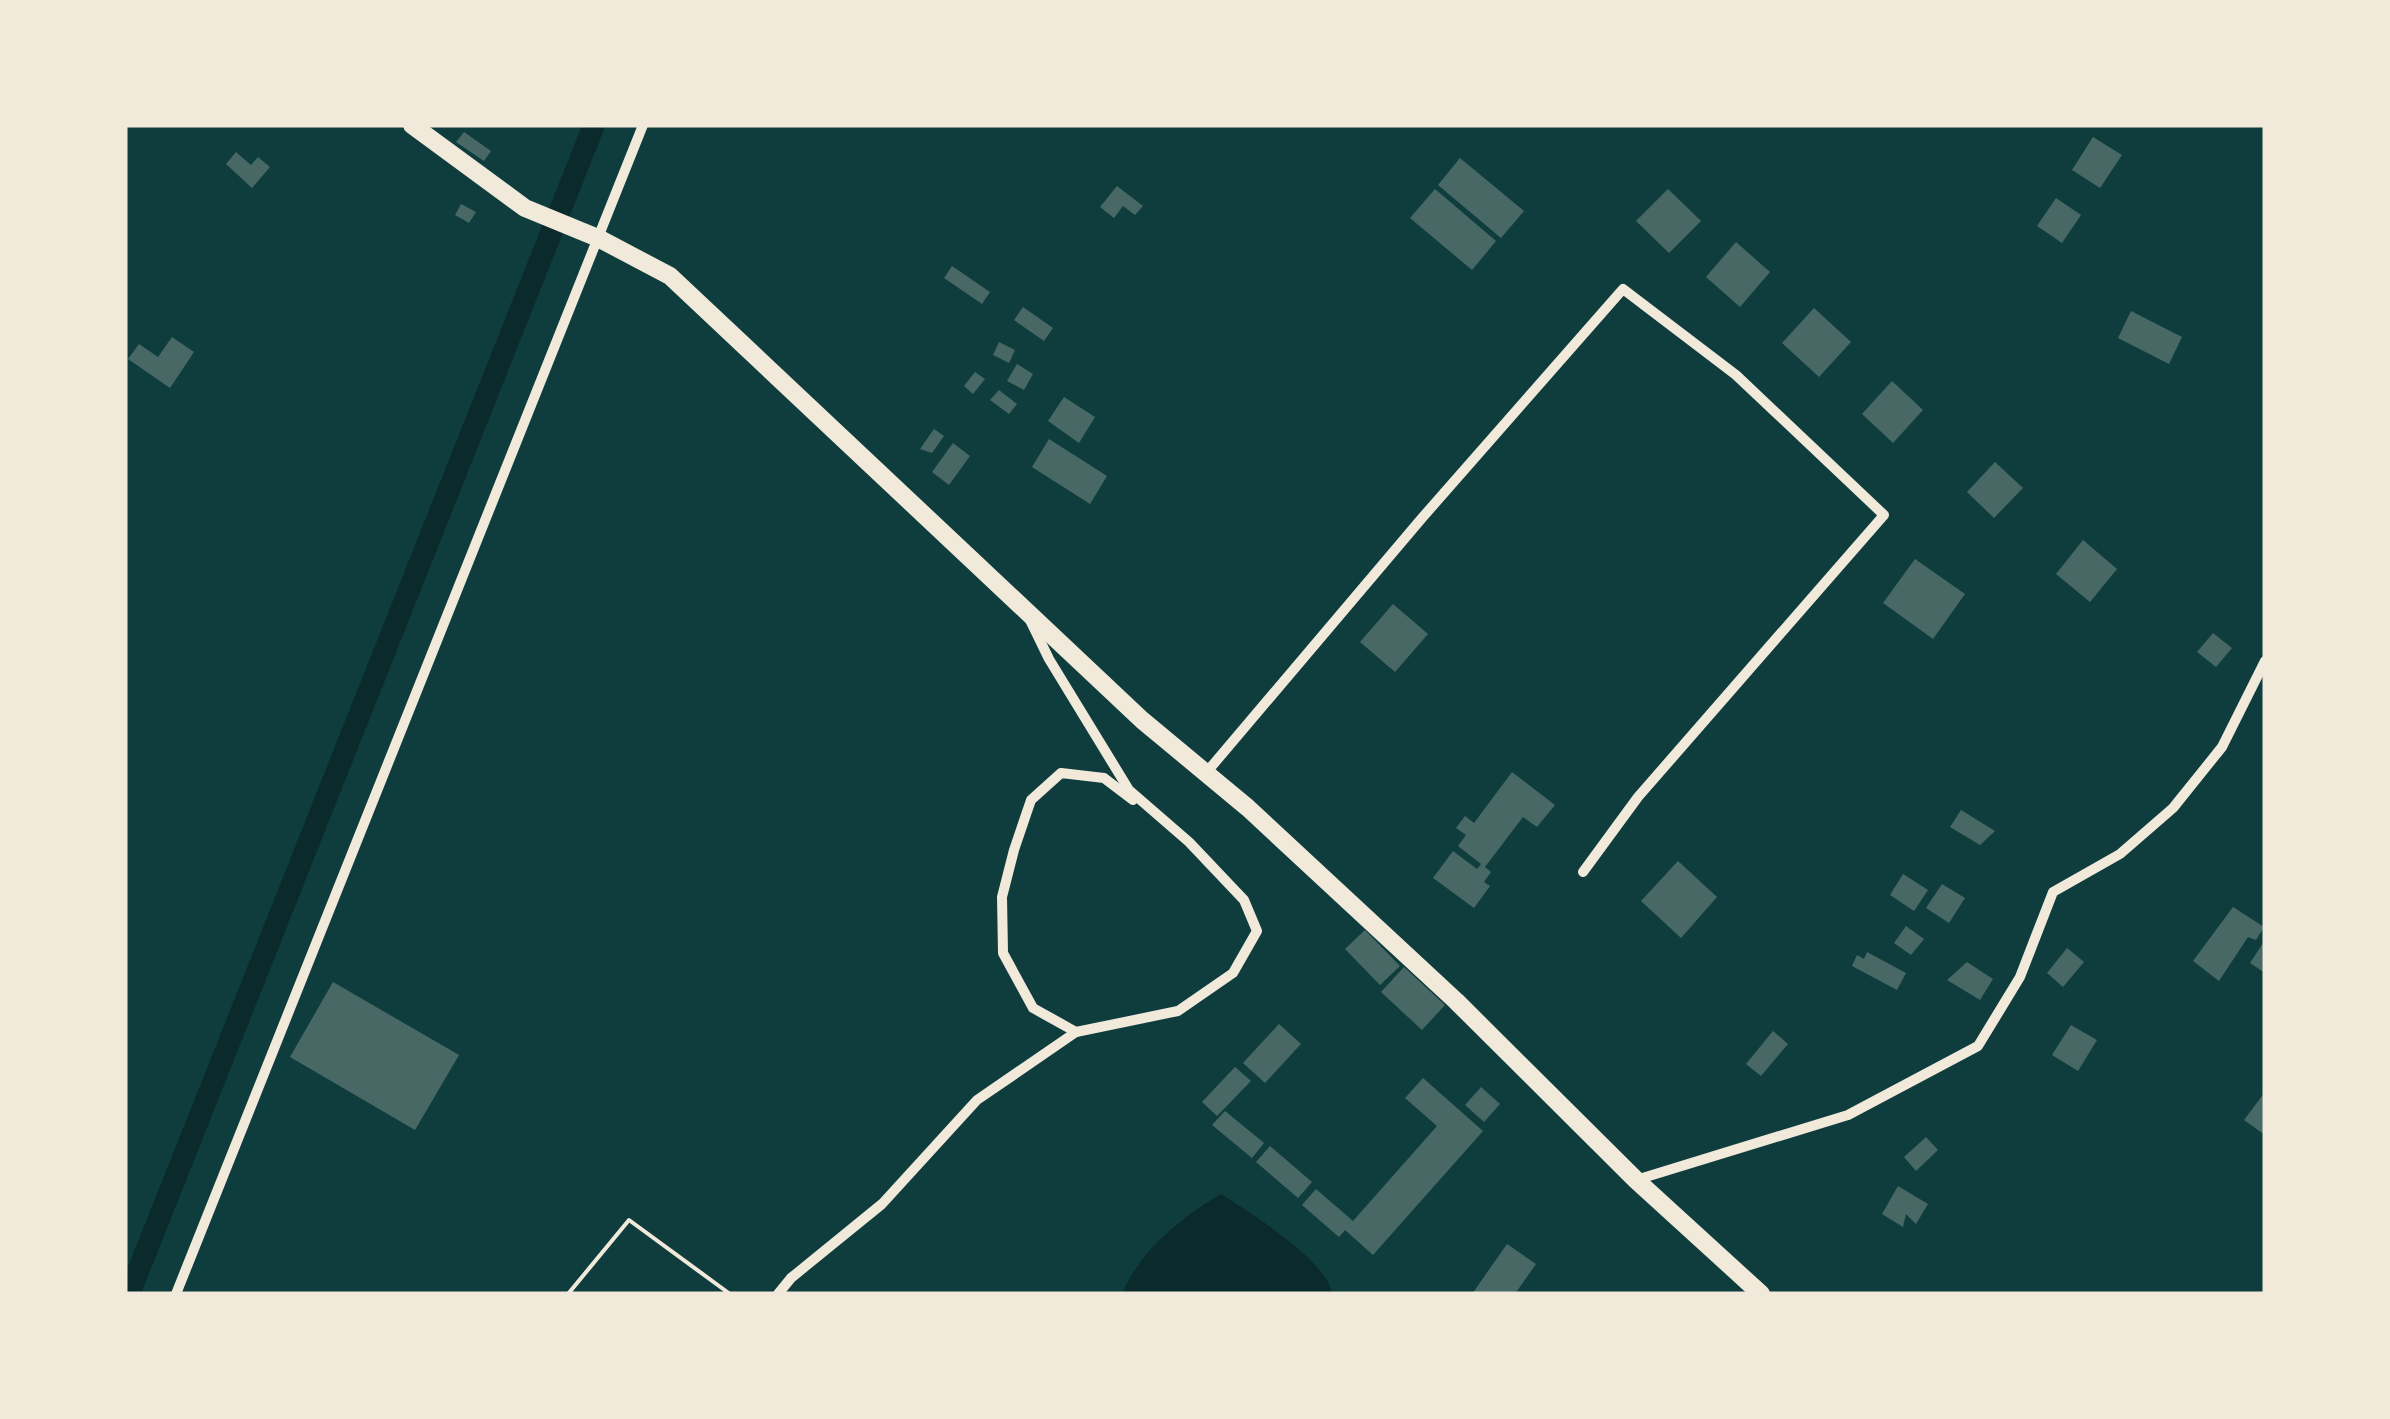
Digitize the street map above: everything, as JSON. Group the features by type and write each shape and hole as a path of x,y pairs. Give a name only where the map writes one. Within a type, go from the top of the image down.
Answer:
{"street":[{"path":"412,125 525,208 598,238 670,276 1142,720 1248,808 1456,1001 1636,1180 1760,1294"},
{"path":"176,1294 643,125"},
{"path":"1206,773 1422,518 1623,290 1736,375 1884,515 1638,797 1583,872"},
{"path":"778,1294 791,1278 882,1204 977,1100 1076,1032 1178,1011 1233,973 1258,930 1244,900 1189,842 1130,790 1048,659 1026,610"},
{"path":"1636,1180 1848,1115 1978,1046 2020,976 2054,892 2120,854 2173,808 2222,747 2265,661"},
{"path":"1076,1032 1033,1008 1003,953 1002,897 1030,800 1061,773 1104,778 1189,842"}],"path":[{"path":"568,1294 629,1220 730,1294"}],"water":[{"path":"1221,1194 1303,1253 1327,1281 1332,1294 1122,1294 1151,1249"}],"building":[{"path":"464,132 491,151 484,161 456,142"},
{"path":"2093,137 2122,155 2100,188 2072,170"},
{"path":"236,152 251,165 258,157 270,167 252,188 226,164"},
{"path":"1460,158 1524,211 1501,238 1438,185"},
{"path":"1117,186 1143,206 1135,215 1123,206 1114,218 1100,207"},
{"path":"1435,189 1496,241 1472,270 1410,218"},
{"path":"1668,189 1701,221 1669,253 1636,221"},
{"path":"2056,198 2081,215 2062,243 2037,226"},
{"path":"461,204 476,212 469,223 455,215"},
{"path":"1736,242 1770,272 1740,307 1706,277"},
{"path":"952,266 990,292 982,304 944,278"},
{"path":"1023,307 1053,328 1044,341 1014,320"},
{"path":"1814,308 1851,342 1819,377 1782,343"},
{"path":"2131,311 2182,337 2169,364 2118,338"},
{"path":"172,337 194,352 170,388 128,359 139,344 158,357"},
{"path":"999,342 1015,350 1009,363 993,355"},
{"path":"1017,364 1033,374 1024,390 1007,381"},
{"path":"975,372 985,379 973,394 964,386"},
{"path":"1892,381 1923,410 1893,443 1862,414"},
{"path":"999,390 1017,404 1009,414 990,400"},
{"path":"1064,397 1095,417 1079,443 1048,421"},
{"path":"934,429 944,436 932,453 920,449"},
{"path":"1049,439 1107,476 1090,504 1032,467"},
{"path":"953,443 970,456 949,485 932,472"},
{"path":"1995,462 2023,488 1994,518 1967,492"},
{"path":"2083,540 2117,569 2090,602 2056,574"},
{"path":"1915,559 1965,594 1933,639 1883,603"},
{"path":"1393,604 1428,634 1395,672 1360,642"},
{"path":"2213,633 2232,648 2216,667 2197,652"},
{"path":"1512,772 1555,805 1537,827 1523,817 1485,867 1491,872 1484,882 1490,886 1474,908 1433,878 1453,851 1477,869 1481,864 1458,846 1466,835 1456,828 1465,816 1474,823"},
{"path":"1961,810 1995,831 1980,845 1950,827"},
{"path":"1678,861 1717,897 1681,938 1641,901"},
{"path":"1903,874 1928,890 1914,911 1890,895"},
{"path":"1942,884 1965,898 1949,923 1926,908"},
{"path":"2233,907 2264,927 2256,940 2248,937 2219,981 2193,961"},
{"path":"1906,926 1924,939 1911,955 1894,943"},
{"path":"1365,930 1400,966 1380,985 1345,949"},
{"path":"2265,940 2265,973 2250,963"},
{"path":"2067,948 2084,962 2063,987 2047,973"},
{"path":"1867,952 1906,973 1897,990 1852,966 1857,955 1864,959"},
{"path":"1967,962 1993,979 1980,1000 1947,980"},
{"path":"1404,967 1445,1005 1422,1030 1381,992"},
{"path":"333,982 459,1055 415,1130 290,1057"},
{"path":"1279,1024 1301,1044 1265,1083 1243,1063"},
{"path":"2071,1025 2097,1040 2078,1071 2052,1055"},
{"path":"1773,1031 1788,1044 1761,1076 1746,1064"},
{"path":"1235,1067 1251,1081 1217,1116 1202,1102"},
{"path":"1423,1078 1483,1131 1373,1255 1345,1230 1339,1237 1302,1205 1316,1189 1353,1221 1437,1126 1405,1098"},
{"path":"1481,1087 1500,1104 1484,1122 1465,1105"},
{"path":"2265,1092 2265,1135 2244,1120"},
{"path":"1225,1111 1264,1143 1252,1158 1212,1125"},
{"path":"1926,1137 1938,1150 1916,1171 1904,1157"},
{"path":"1270,1146 1312,1182 1298,1198 1256,1162"},
{"path":"1898,1186 1928,1204 1916,1224 1906,1214 1903,1227 1882,1214"},
{"path":"1507,1244 1536,1264 1515,1294 1472,1294"}],"waterway":[{"path":"129,1294 594,125"}]}
